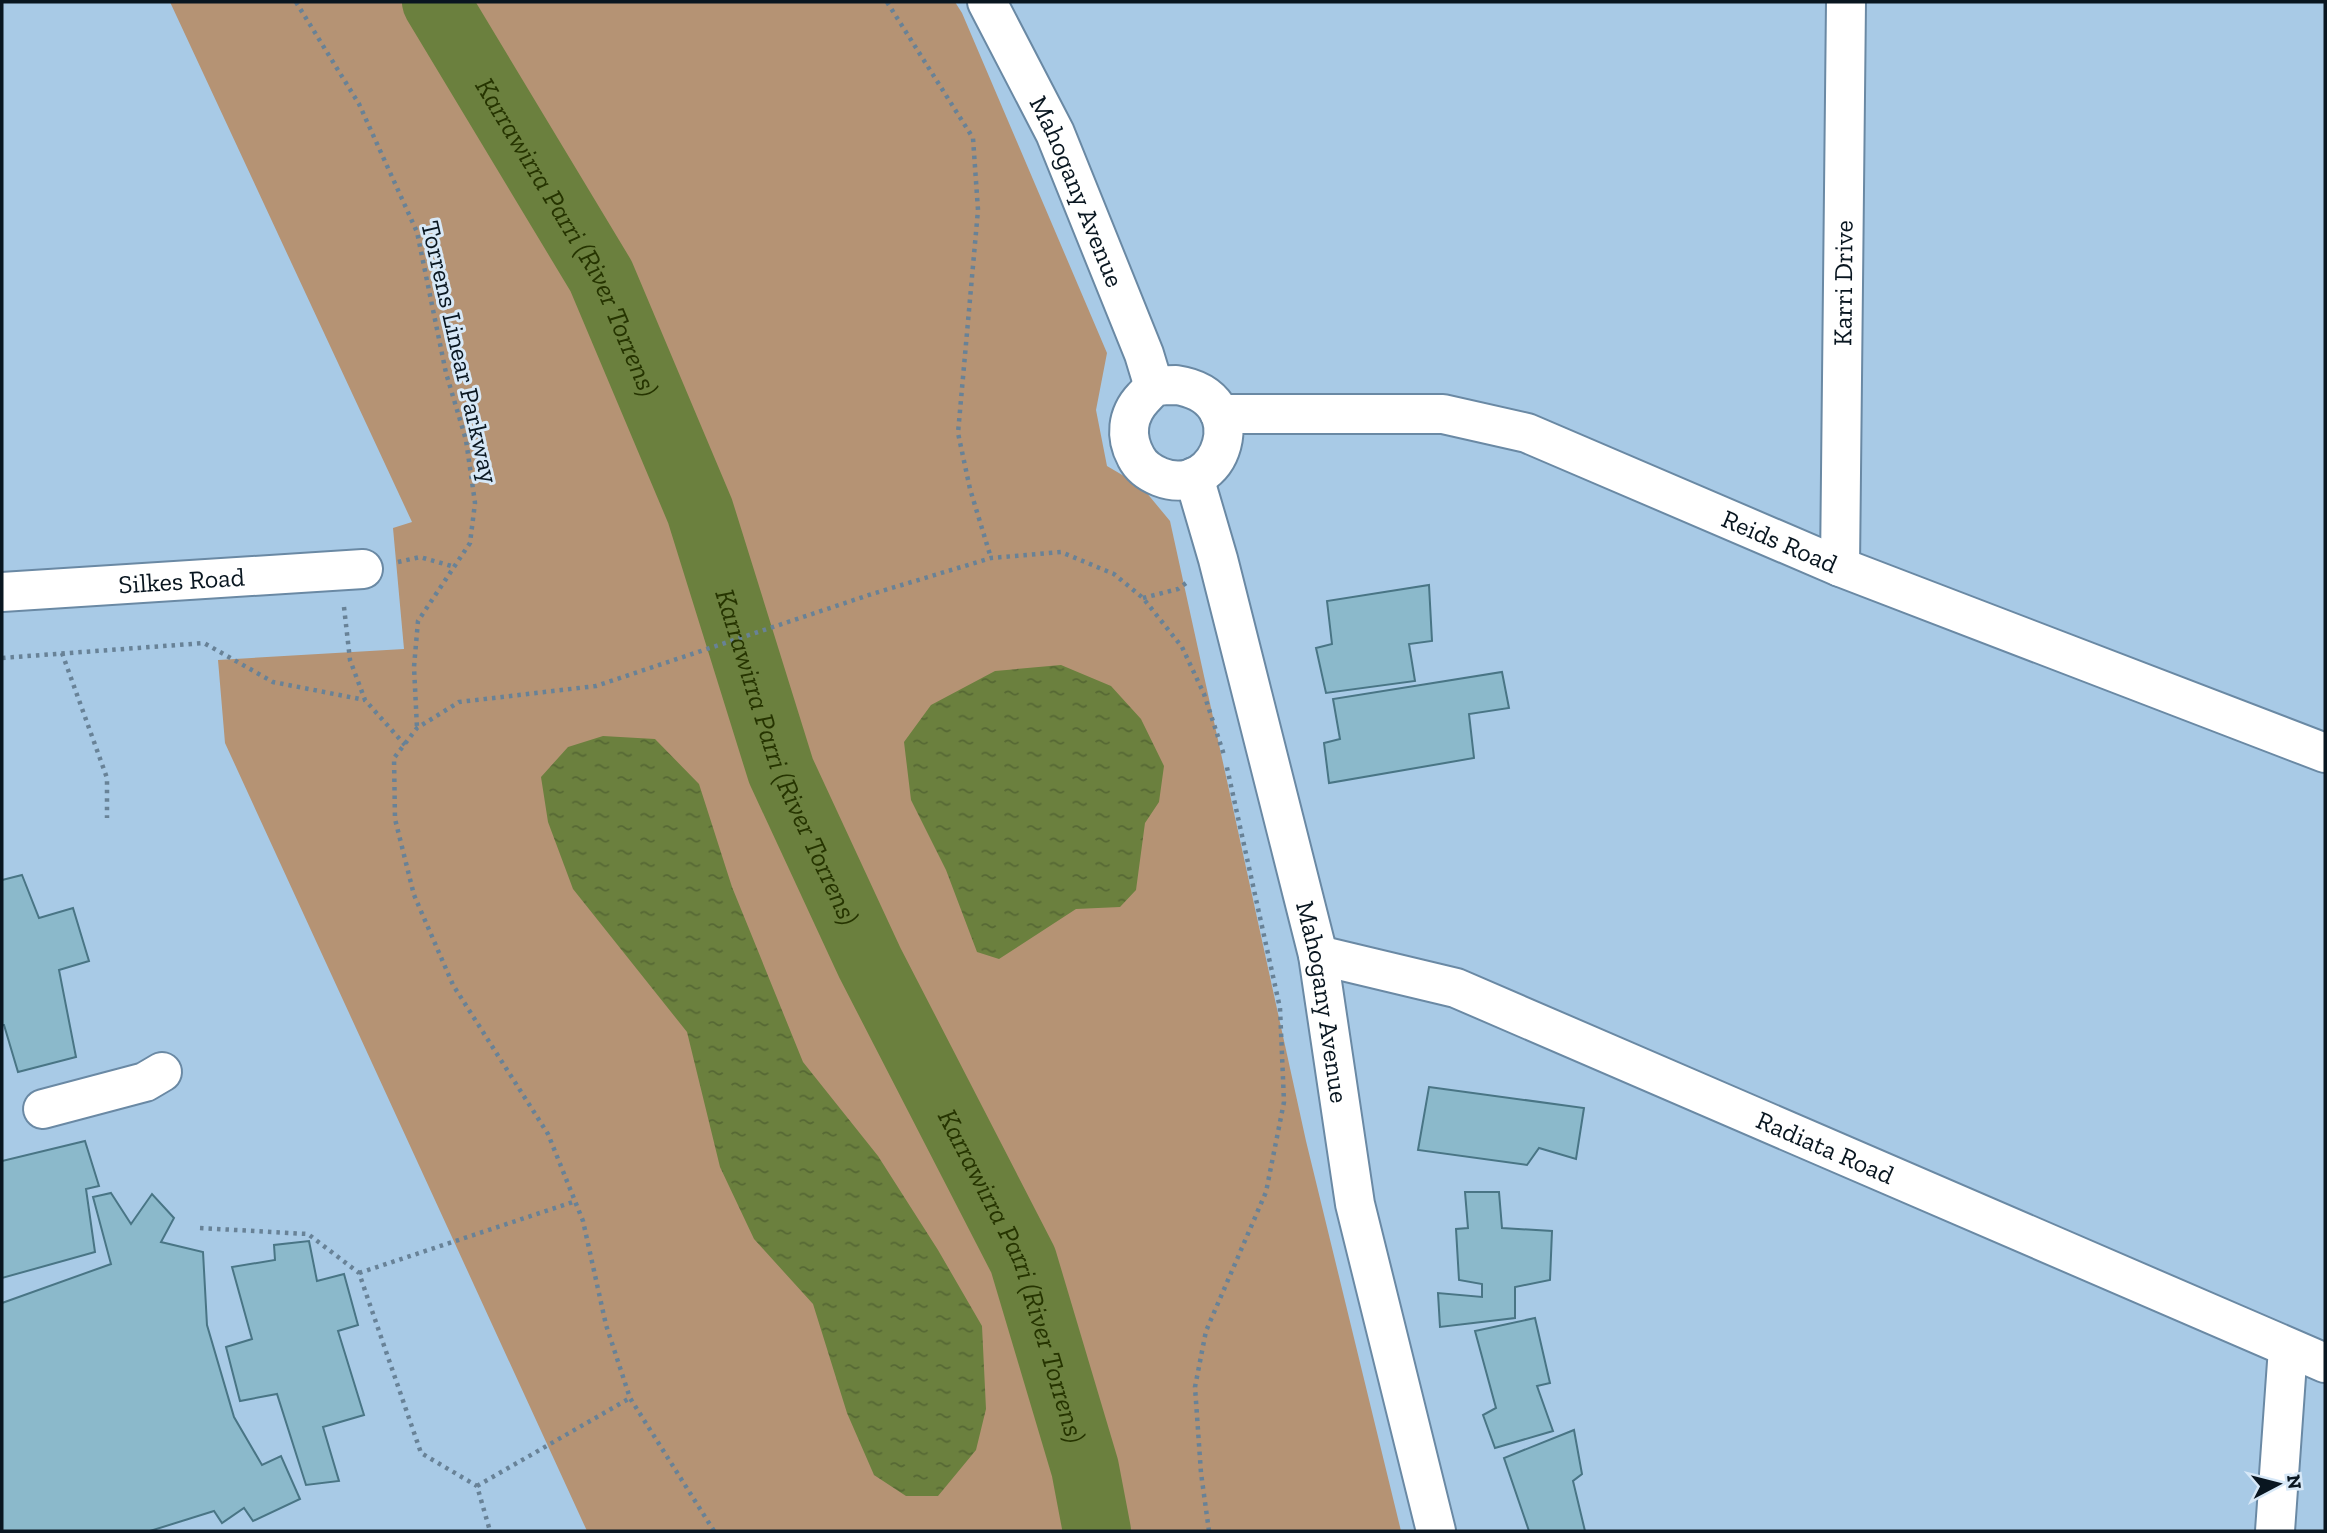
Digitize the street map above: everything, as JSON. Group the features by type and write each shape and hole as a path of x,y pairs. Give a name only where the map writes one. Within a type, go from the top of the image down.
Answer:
{"street":[{"name":"Mahogany Avenue","path":"987,2 1055,133 1144,354 1154,387"},
{"name":"Karri Drive","path":"1840,567 1846,2"},
{"path":"1154,387 1190,387 1208,397 1220,414 1224,429 1223,444 1208,469 1194,477 1179,481 1150,473 1131,449 1128,433 1131,419 1137,405 1154,387"},
{"name":"Reids Road","path":"1220,414 1443,414 1527,433 1840,567 2325,753"},
{"name":"Mahogany Avenue","path":"1194,477 1218,559 1318,954 1355,1203 1436,1531"},
{"name":"Silkes Road","path":"2,592 351,570"},
{"name":"Radiata Road","path":"1318,954 1456,988 2325,1363"},
{"path":"43,1109 145,1082 162,1072"},
{"path":"2275,1531 2288,1348"}],"path":[{"name":"Torrens Linear Parkway","path":"296,2 359,104 417,232 446,373 466,440 475,503 470,543 418,621 414,667 417,728"},
{"path":"887,2 973,138 978,210 958,433 970,489 991,558"},
{"path":"715,1531 630,1398 606,1325 576,1201 548,1134 453,985 414,895 395,818 394,758 417,728 459,702 596,686 872,594 991,558 1061,552 1114,574 1143,598 1182,648 1205,694 1225,756 1280,1008 1284,1102 1266,1192 1206,1331 1195,1387 1201,1474 1209,1531"},
{"path":"405,745 365,700 350,660 351,570 420,557 455,567"},
{"path":"2,658 204,643 273,682 365,700"},
{"path":"62,653 107,778 107,818"},
{"path":"359,1273 576,1201"},
{"path":"200,1228 309,1234 359,1273 421,1453 477,1486 490,1531"},
{"path":"477,1486 630,1398"}],"shaded area":[{"path":"170,2 955,2 1107,353 1096,410 1107,466 1141,486 1170,521 1306,1141 1401,1531 587,1531 225,743 218,660 404,649 393,528 412,522"}],"water":[{"path":"1061,665 1111,686 1141,719 1164,766 1159,802 1145,823 1136,890 1120,907 1076,909 999,959 977,952 946,870 911,800 904,742 931,705 995,671"},
{"path":"603,736 655,739 699,784 732,887 803,1062 878,1156 938,1250 982,1326 986,1409 976,1450 938,1496 906,1496 874,1475 847,1413 813,1304 754,1239 720,1167 687,1032 573,889 548,822 541,777 568,747"}],"building":[{"path":"1429,585 1432,641 1409,644 1415,681 1326,693 1316,648 1332,644 1327,601"},
{"path":"1502,672 1509,708 1469,714 1474,758 1329,783 1324,743 1340,739 1333,699"},
{"path":"22,875 39,918 73,908 89,961 59,970 76,1057 18,1072 2,1025 2,880"},
{"path":"1429,1087 1584,1108 1576,1159 1539,1148 1527,1165 1418,1150"},
{"path":"85,1141 99,1186 86,1189 95,1252 2,1278 2,1161"},
{"path":"1465,1192 1499,1192 1502,1228 1552,1231 1550,1280 1515,1287 1515,1318 1440,1327 1438,1293 1482,1297 1482,1284 1459,1280 1456,1229 1468,1228"},
{"path":"111,1193 131,1224 152,1194 174,1218 161,1242 203,1252 207,1325 234,1417 262,1465 281,1456 300,1499 253,1521 244,1508 222,1523 214,1511 150,1531 2,1531 2,1303 111,1264 93,1197"},
{"path":"309,1241 317,1281 344,1274 358,1325 338,1331 364,1415 323,1427 339,1481 306,1485 277,1394 240,1401 226,1347 252,1339 232,1267 275,1260 274,1245"},
{"path":"1535,1318 1550,1383 1537,1386 1553,1431 1495,1448 1483,1415 1496,1408 1475,1331"},
{"path":"1574,1430 1582,1474 1573,1481 1585,1531 1529,1531 1504,1458"}],"waterway":[{"name":"Karrawirra Parri (River Torrens)","path":"436,2 601,276 700,511 781,771 870,963 1023,1260 1085,1468 1097,1531"}]}
